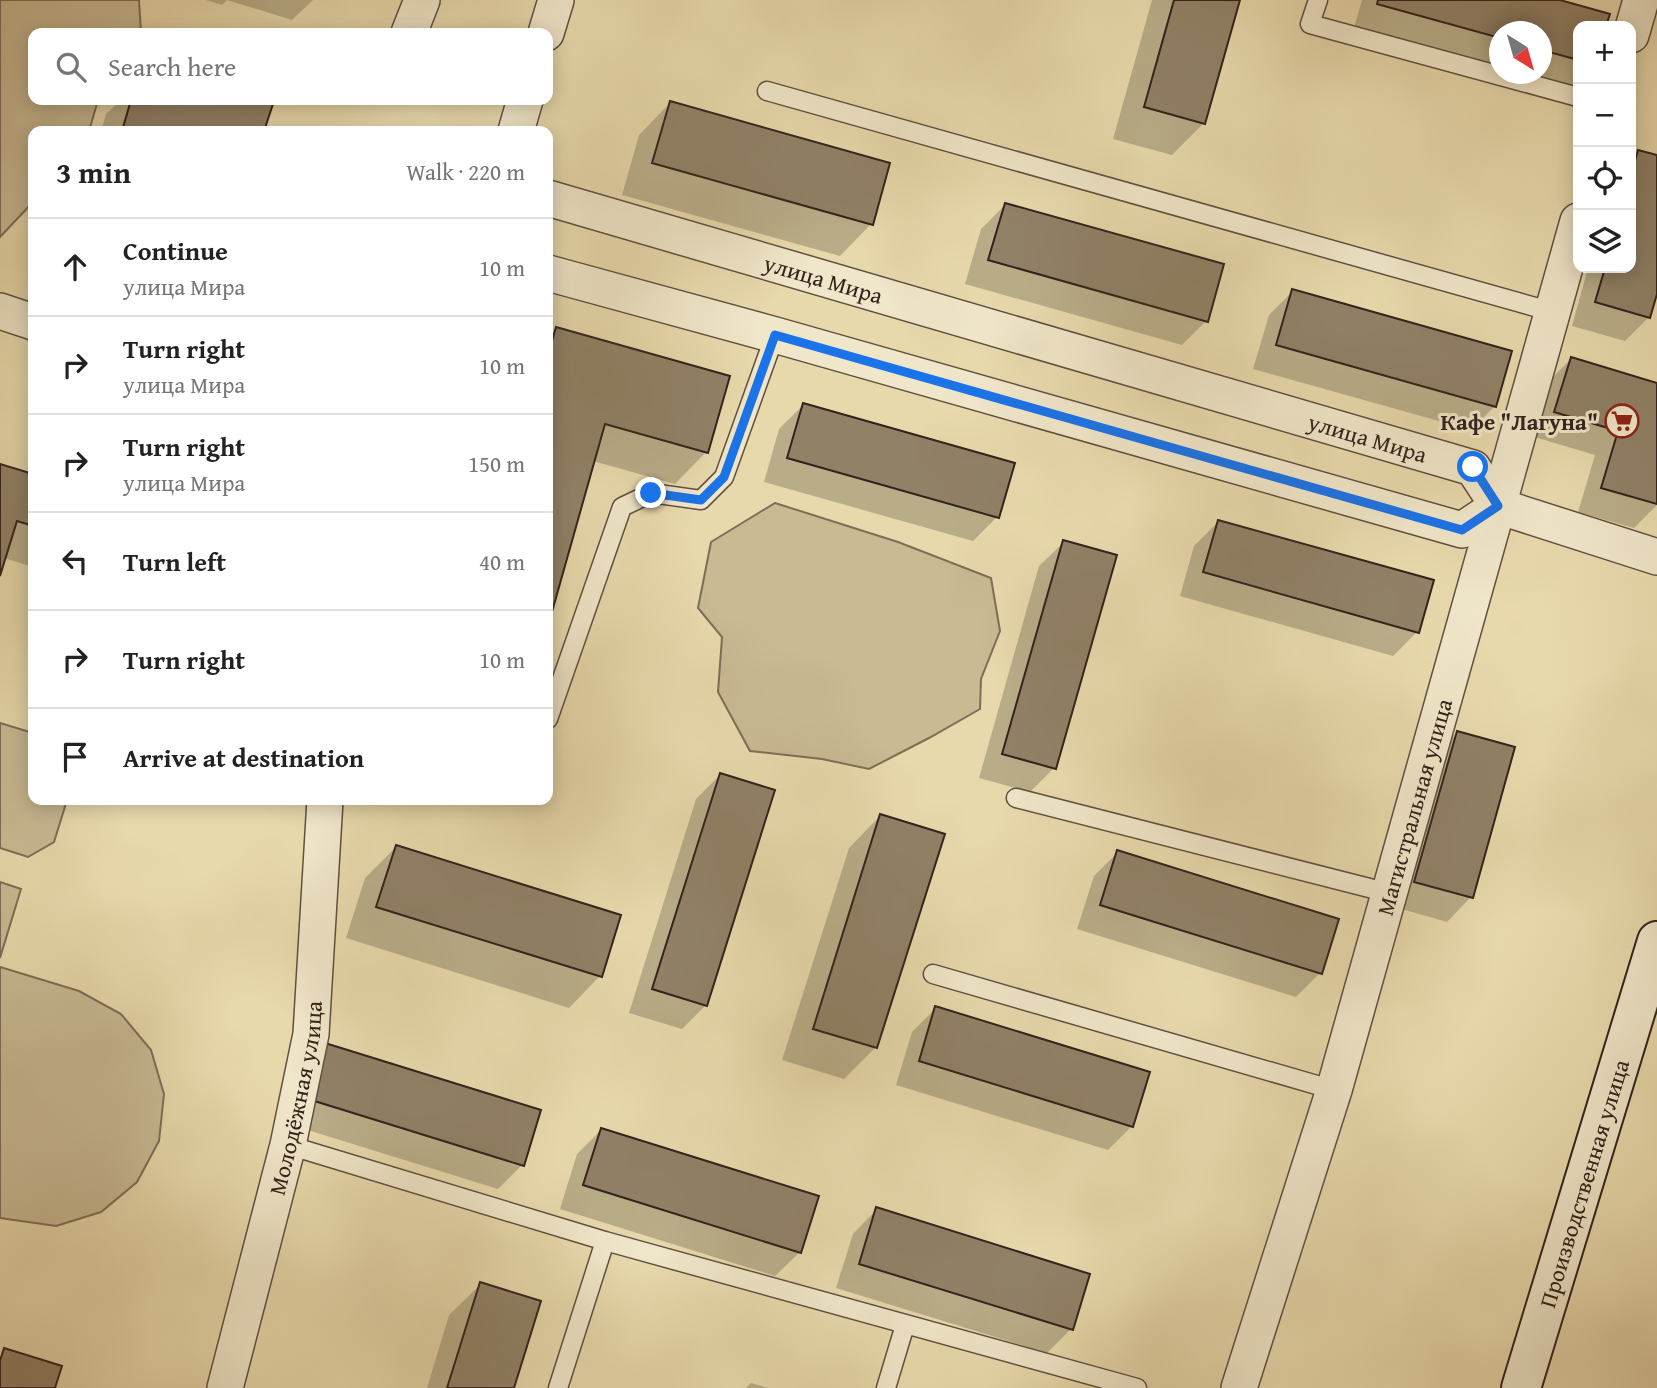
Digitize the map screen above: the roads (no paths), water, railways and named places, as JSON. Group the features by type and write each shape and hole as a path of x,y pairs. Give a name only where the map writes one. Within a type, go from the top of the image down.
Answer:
{"street":[{"path":"412,28 422,0"},
{"path":"548,28 556,0"},
{"path":"1635,21 1641,0"},
{"path":"517,126 524,105"},
{"name":"улица Мира","path":"553,199 1473,467 1498,506"},
{"name":"Магистральная улица","path":"1239,1388 1334,1090 1573,239"},
{"path":"553,274 1462,530 1498,506 1657,557"},
{"path":"0,312 28,320"},
{"name":"Молодёжная улица","path":"225,1388 288,1144 312,1034 325,805"},
{"name":"Производственная улица","path":"1521,1388 1657,941"}],"lane":[{"path":"1318,0 1310,24 1573,96"},
{"path":"767,91 1553,312"},
{"path":"553,705 622,508 651,493 701,500 724,477 775,335"},
{"path":"1016,798 1389,893"},
{"path":"933,974 1334,1090"},
{"path":"288,1144 605,1241 1137,1388"},
{"path":"558,1388 605,1241"},
{"path":"886,1388 905,1325"}],"place":[{"name":"Кафе \"Лагуна\"","path":"1622,421"}]}
